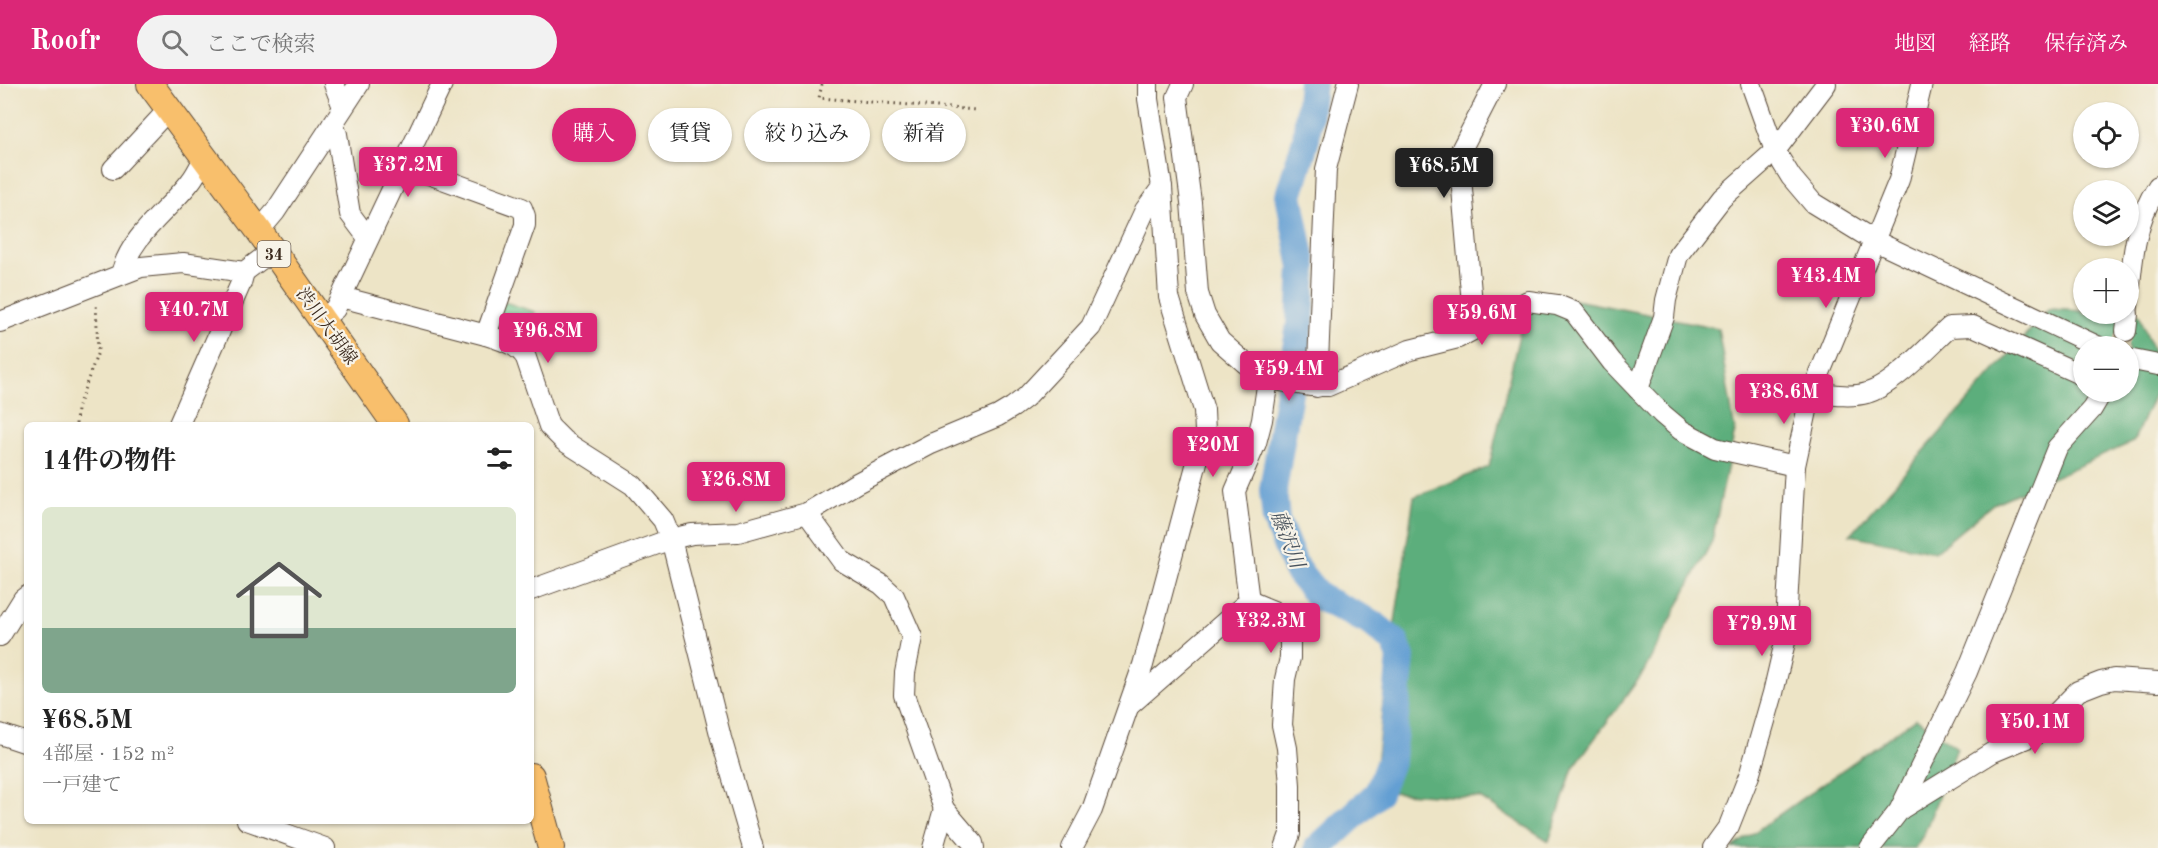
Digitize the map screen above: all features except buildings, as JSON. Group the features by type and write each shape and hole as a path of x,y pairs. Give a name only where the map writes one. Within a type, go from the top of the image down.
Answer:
{"main road":[{"name":"渋川大胡線","path":"150,84 322,319 394,422"},
{"path":"534,787 551,848"}],"street":[{"path":"334,84 343,107"},
{"path":"180,422 241,284 244,272 265,241 275,212 359,84"},
{"path":"322,319 335,309 442,84"},
{"path":"1072,848 1092,810 1143,665 1205,432 1204,410 1169,297 1162,187 1148,99 1148,84"},
{"path":"1183,84 1177,97 1191,202 1198,293 1205,315 1220,341 1245,363 1271,380 1328,387 1410,350 1458,338 1528,301 1557,305 1574,312 1612,362 1662,414 1697,439 1715,448 1795,466"},
{"path":"1313,386 1326,169 1348,84"},
{"path":"1481,326 1472,304 1459,154 1495,84"},
{"path":"1751,84 1774,151 1791,177 1814,203 1875,241 2076,336"},
{"path":"1638,389 1664,317 1678,255 1722,198 1774,151 1826,84"},
{"path":"1713,848 1729,825 1750,773 1785,642 1795,466 1812,392 1899,180 1922,84"},
{"path":"112,169 169,110"},
{"path":"332,125 337,134 350,214 368,238"},
{"path":"120,274 124,260 132,246 191,181 204,158"},
{"path":"404,165 522,208 525,225 486,335"},
{"path":"2133,258 2134,245 2146,204 2158,186"},
{"path":"534,589 671,538 692,534 738,532 807,513 855,484 931,444 998,417 1026,397 1091,327 1145,210 1162,187"},
{"path":"0,322 141,267 170,263 244,272"},
{"path":"341,297 508,342 523,353 549,426 564,441 633,485 663,520 671,538 721,738 753,848"},
{"path":"1812,392 1856,395 1874,390 1898,374 1950,327 1973,326 2073,371"},
{"path":"2139,361 2158,365"},
{"path":"1249,601 1235,491 1256,443 1271,380"},
{"path":"1870,848 1899,811 1967,672 2057,448 2096,402"},
{"path":"807,513 842,561 881,584 894,596 912,637 905,674 904,695 944,809 973,843 974,848"},
{"path":"0,636 24,598"},
{"path":"1128,706 1249,601"},
{"path":"1249,601 1273,611 1286,628 1290,642 1282,725 1287,748 1290,784 1290,834 1285,848"},
{"path":"1899,811 1993,752 2036,734 2078,691 2101,681 2114,679 2158,682"},
{"path":"0,734 24,742"},
{"path":"933,848 944,809"},
{"path":"256,824 279,834 325,848"}],"path":[{"path":"822,84 819,98 978,110"},
{"path":"76,422 77,409 98,352 95,285"}],"green space":[{"path":"1529,291 1718,328 1735,431 1712,541 1643,673 1573,768 1549,841 1480,798 1373,791 1384,694 1414,497 1489,467"},
{"path":"504,302 535,312 520,340 503,332 498,321"},
{"path":"2049,309 2073,310 2073,324 2139,324 2139,314 2158,364 2158,386 2133,442 1993,504 1935,552 1850,535"},
{"path":"1916,718 1957,748 1924,834 1915,848 1732,848"}],"waterway":[{"name":"藤沢川","path":"1312,84 1306,139 1289,195 1303,267 1300,325 1273,490 1276,520 1296,569 1319,597 1372,623 1395,642 1401,657 1391,759 1378,793 1318,848"}],"tunnel":[{"path":"2124,336 2126,331"}]}
